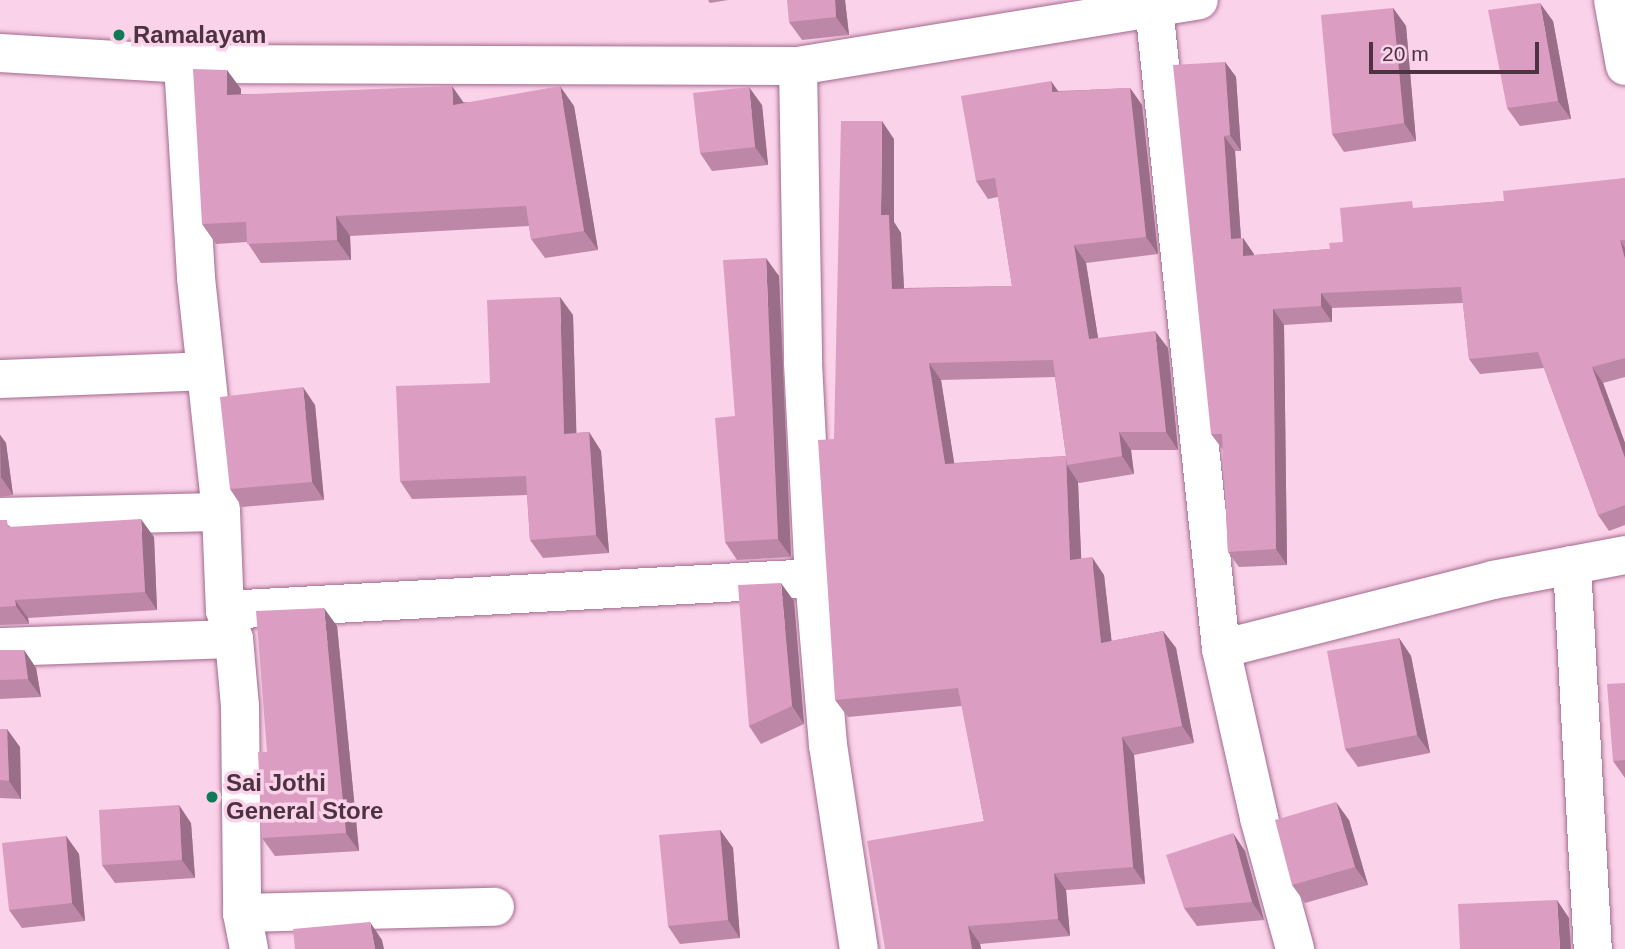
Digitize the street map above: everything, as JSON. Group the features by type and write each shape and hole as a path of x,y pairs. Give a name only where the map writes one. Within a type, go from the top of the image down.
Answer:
{"street":[{"path":"0,52 183,64 797,66 1199,0"},
{"path":"1613,0 1625,66"},
{"path":"1154,7 1221,649 1259,818 1295,949"},
{"path":"183,64 205,371 230,624 246,931 495,907"},
{"path":"797,66 803,363 814,578 828,745 859,949"},
{"path":"0,379 205,371"},
{"path":"0,517 221,512"},
{"path":"1221,649 1417,598 1625,555"},
{"path":"1572,565 1593,949"},
{"path":"0,647 230,624 814,578"}],"building":[{"path":"787,0 835,0 836,17 789,22"},
{"path":"1540,3 1558,101 1507,108 1488,10"},
{"path":"1393,8 1404,123 1332,134 1321,15"},
{"path":"1225,62 1230,135 1224,136 1231,239 1243,238 1243,256 1330,249 1329,243 1343,242 1340,208 1412,201 1413,208 1504,201 1503,191 1625,178 1625,240 1620,240 1625,259 1625,358 1592,367 1625,458 1625,505 1598,515 1538,352 1469,359 1461,287 1321,293 1321,306 1273,309 1276,549 1228,552 1222,434 1211,434 1173,65"},
{"path":"193,69 227,70 227,95 452,86 453,105 560,86 584,231 531,239 526,206 336,216 337,240 247,244 246,222 202,224"},
{"path":"1051,81 1052,92 1130,88 1146,237 1074,245 1089,339 1155,331 1166,432 1119,432 1122,456 1067,465 1066,456 1070,560 1092,557 1101,643 1163,631 1182,726 1122,737 1133,867 1054,873 1058,919 968,926 972,949 885,949 867,841 984,821 958,688 835,700 818,440 834,439 841,121 882,121 881,215 889,215 892,289 1012,286 995,178 976,181 961,96","holes":["1053,360 1066,456 945,464 929,363"]},
{"path":"749,87 755,147 700,153 693,93"},
{"path":"766,258 778,539 725,542 715,418 735,416 723,260"},
{"path":"560,297 564,434 589,432 596,535 530,540 526,476 400,481 396,386 490,383 487,300"},
{"path":"303,387 312,482 230,489 220,397"},
{"path":"141,519 145,592 15,600 16,606 0,607 0,520 7,520 8,527"},
{"path":"781,583 792,706 749,726 738,585"},
{"path":"324,608 346,833 262,838 258,752 267,752 256,611"},
{"path":"1399,638 1417,735 1345,749 1327,651"},
{"path":"0,650 24,650 28,679 0,680"},
{"path":"1625,683 1625,760 1613,761 1607,684"},
{"path":"0,729 7,729 9,781 0,780"},
{"path":"1336,802 1355,867 1292,885 1275,820"},
{"path":"179,805 182,860 102,865 99,810"},
{"path":"720,830 728,920 668,926 659,835"},
{"path":"1233,833 1252,902 1184,908 1166,855"},
{"path":"66,836 72,903 9,910 2,843"},
{"path":"1557,900 1560,949 1460,949 1458,904"},
{"path":"370,922 375,949 295,949 293,929"}],"place":[{"name":"Ramalayam","path":"119,35"},
{"name":"Sai Jothi General Store","path":"212,797"}]}
